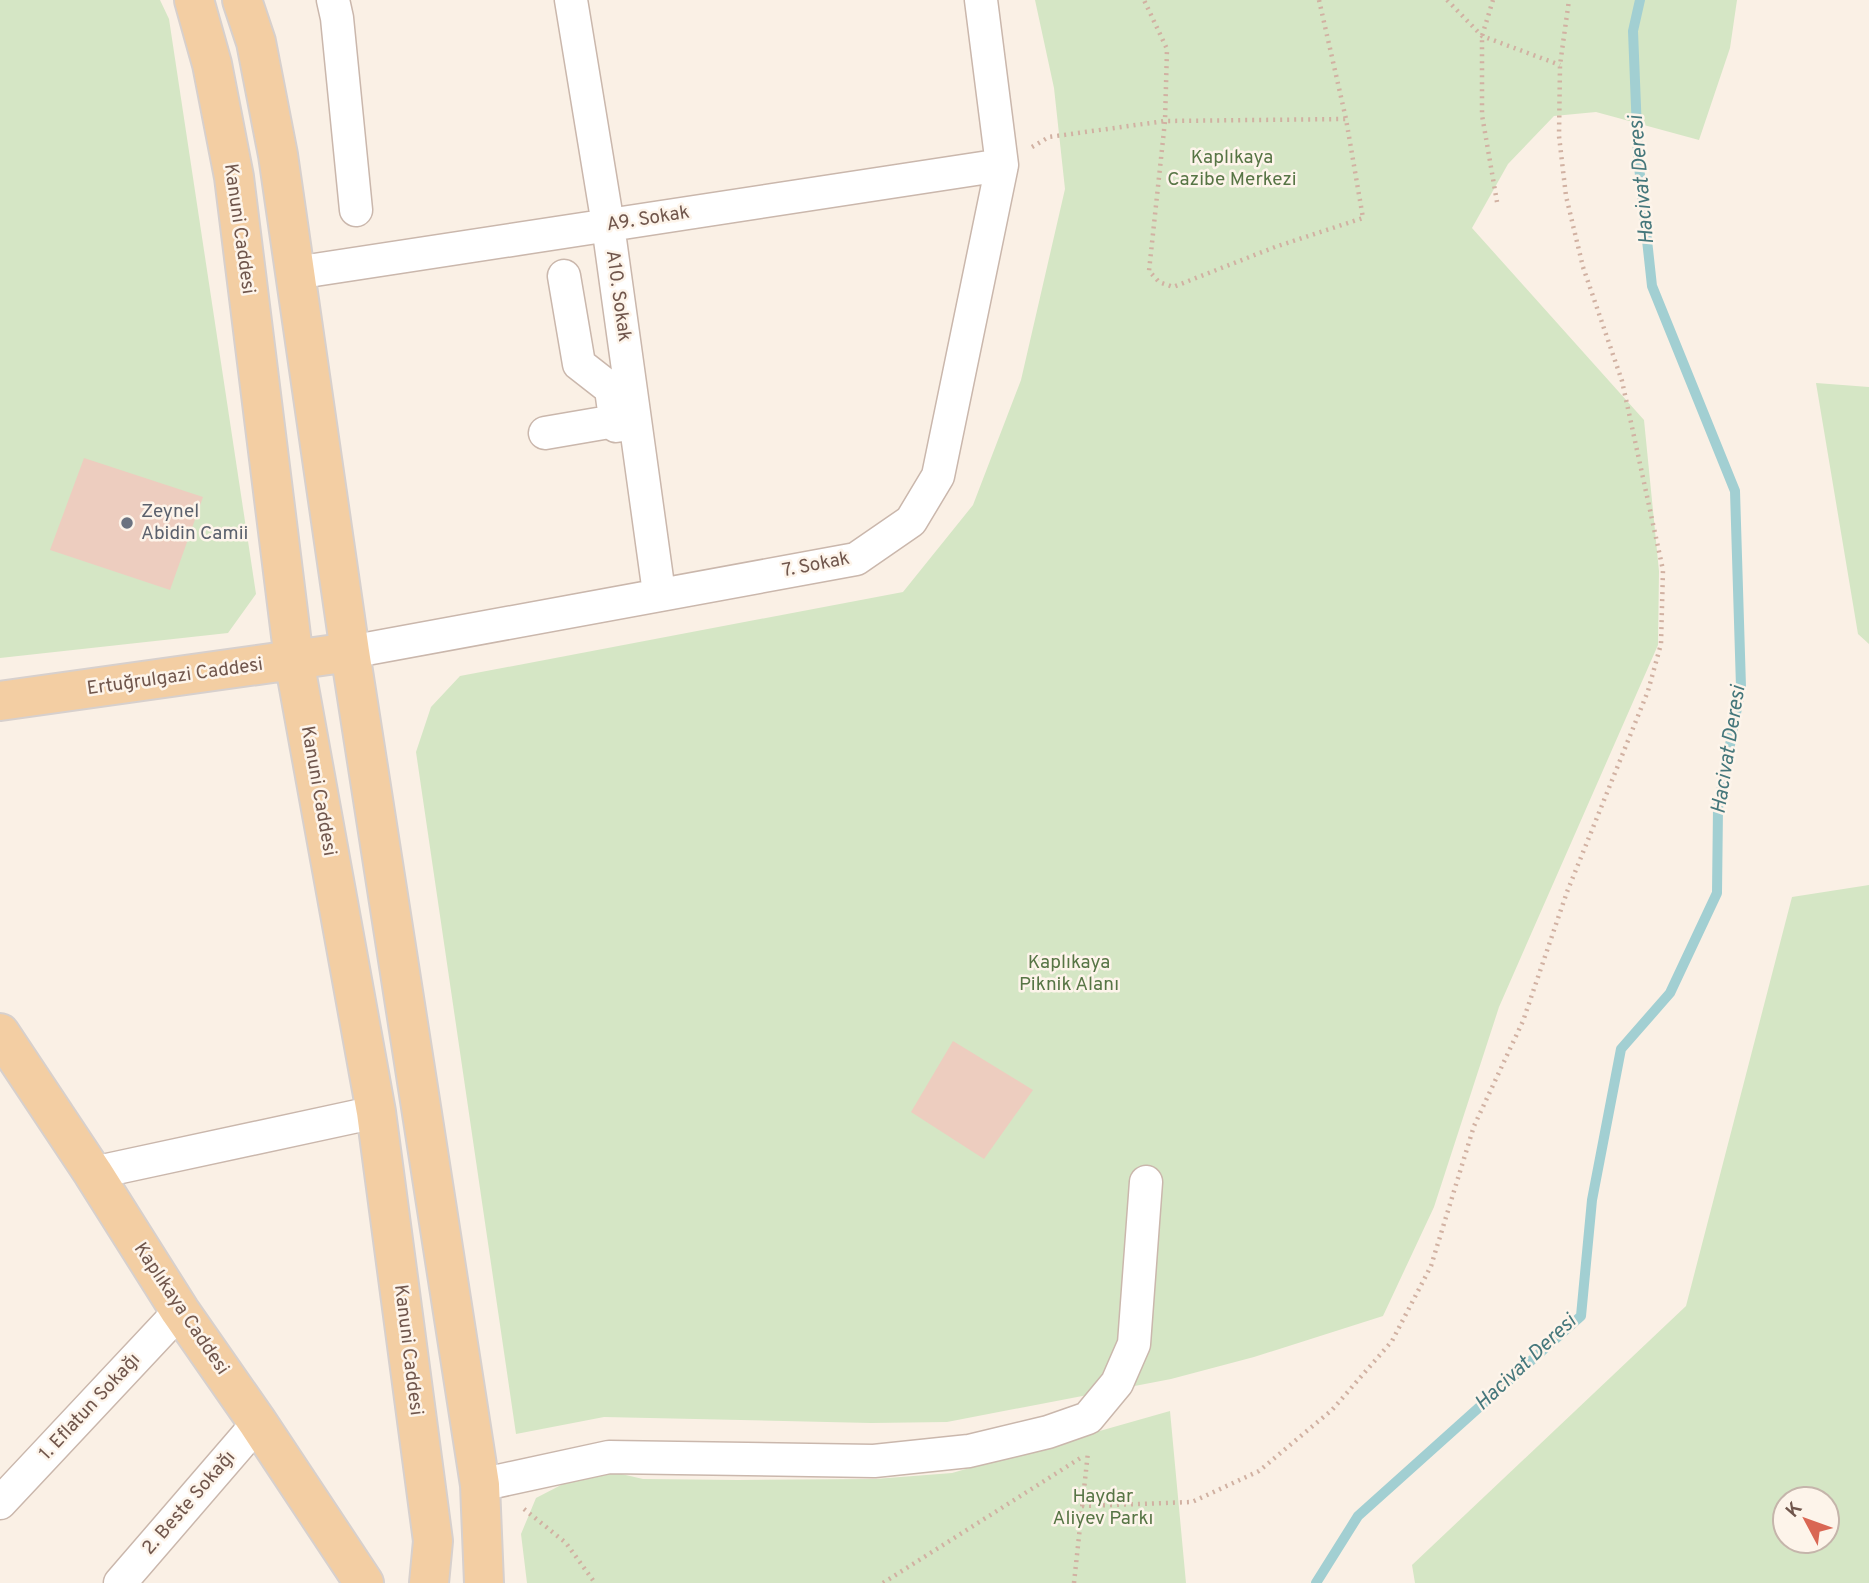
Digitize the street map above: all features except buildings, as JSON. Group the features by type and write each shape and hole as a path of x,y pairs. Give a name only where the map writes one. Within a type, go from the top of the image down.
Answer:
{"main road":[{"name":"Kanuni Caddesi","path":"194,0 212,64 234,177 294,660 376,1112 433,1541 429,1583"},
{"path":"242,0 256,42 278,156 350,652 480,1485 484,1583"},
{"name":"Ertuğrulgazi Caddesi","path":"0,701 350,652"},
{"name":"Kaplıkaya Caddesi","path":"0,1033 180,1311 364,1583"}],"street":[{"path":"333,0 356,210"},
{"name":"A10. Sokak","path":"570,0 608,225 649,596"},
{"name":"7. Sokak","path":"350,652 856,559 911,521 938,476 1002,165 981,0"},
{"name":"A9. Sokak","path":"295,273 1002,165"},
{"path":"564,276 579,365 611,389 649,596"},
{"path":"545,433 615,421"},
{"path":"93,1173 376,1112"},
{"path":"480,1485 609,1458 874,1461 969,1451 1048,1432 1088,1418 1117,1383 1134,1344 1146,1182"},
{"name":"1. Eflatun Sokağı","path":"0,1503 180,1311"},
{"name":"2. Beste Sokağı","path":"120,1583 258,1423"}],"path":[{"path":"1144,0 1167,49 1165,121 1149,271 1159,282 1172,287 1275,247 1363,218 1346,120 1319,0"},
{"path":"1447,0 1482,36 1559,65"},
{"path":"1493,0 1482,36 1482,115 1497,202"},
{"path":"1082,1506 1192,1502 1259,1471 1332,1410 1392,1341 1431,1266 1474,1126 1522,1021 1567,892 1648,691 1661,644 1663,570 1622,381 1583,267 1566,196 1559,136 1559,65 1569,0"},
{"path":"1002,165 1049,137 1165,121 1346,120"},
{"path":"883,1583 1088,1453 1074,1583"},
{"path":"480,1485 528,1511 566,1543 595,1583"}],"green space":[{"path":"0,0 160,0 169,19 256,594 228,633 0,658"},
{"name":"Kaplıkaya Piknik Alanı","path":"1035,0 1737,0 1730,48 1699,140 1596,112 1554,116 1508,164 1472,228 1644,420 1659,571 1658,645 1499,1007 1434,1207 1383,1316 1254,1357 1171,1379 947,1422 871,1423 604,1417 516,1434 416,752 431,707 460,676 903,592 973,505 1021,380 1065,189 1054,88"},
{"path":"1816,383 1869,387 1869,644 1858,634"},
{"path":"1869,885 1869,1583 1415,1583 1412,1565 1686,1306 1792,897"},
{"name":"Haydar Aliyev Parkı","path":"1170,1411 1186,1583 527,1583 521,1534 536,1498 565,1483 604,1470 643,1479 738,1480 875,1479 952,1473"}],"waterway":[{"name":"Hacivat Deresi","path":"1316,1583 1358,1516 1581,1316 1592,1200 1621,1049 1670,993 1717,893 1718,808 1741,687 1735,491 1652,286 1638,157 1633,31 1640,0"}],"place":[{"name":"Zeynel Abidin Camii","path":"127,523"}],"park label":[{"name":"Kaplıkaya Cazibe Merkezi","path":"1232,169"}]}
